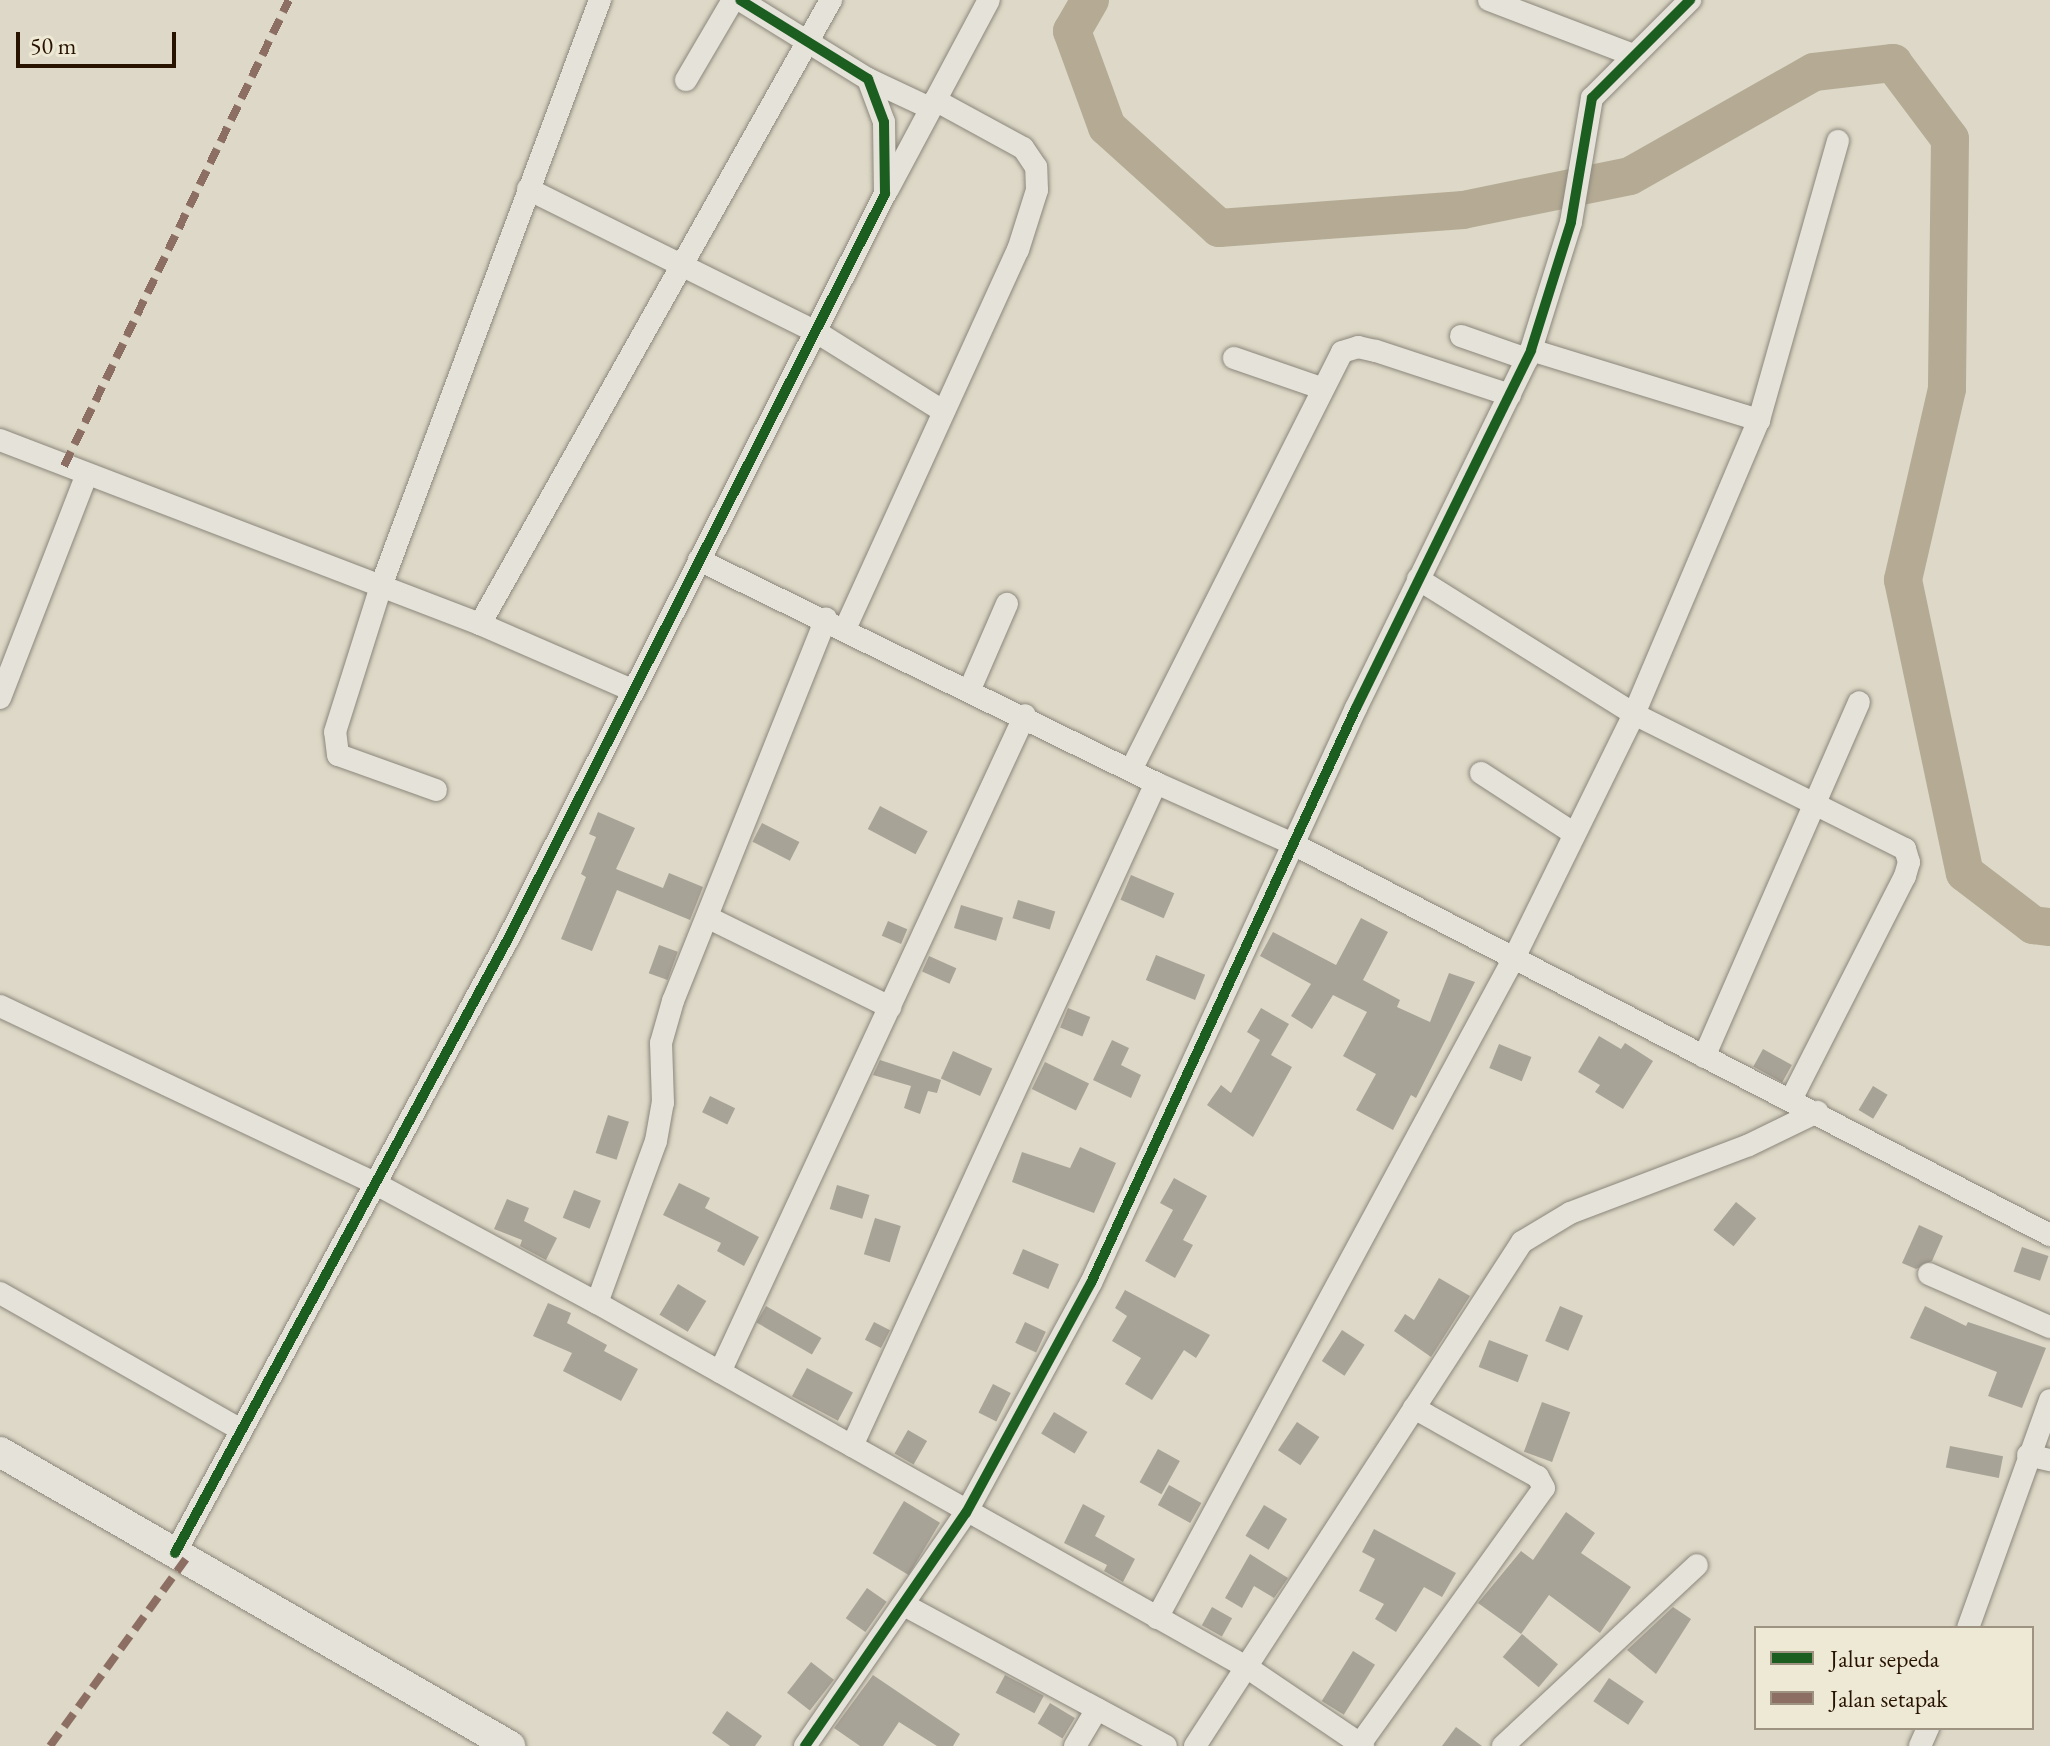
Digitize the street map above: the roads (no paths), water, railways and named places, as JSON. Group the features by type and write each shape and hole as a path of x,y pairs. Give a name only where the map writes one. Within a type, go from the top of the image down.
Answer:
{"main road":[{"path":"0,1452 510,1746"}],"street":[{"path":"436,790 333,749 381,586 600,0"},
{"path":"686,80 733,0"},
{"path":"597,1303 656,1141 664,1029 836,624 943,411 1018,250 1033,209 1038,176 1023,148 932,104 868,79 809,39 740,0"},
{"path":"480,624 831,0"},
{"path":"175,1553 508,939 632,690 818,333 885,194 989,0"},
{"path":"1489,0 1633,55"},
{"path":"805,1746 906,1606 966,1513 1091,1283 1418,579 1529,355 1571,222 1595,92 1690,0"},
{"path":"868,79 884,122 885,194"},
{"path":"1157,1618 1515,956 1634,714 1759,420 1838,141"},
{"path":"528,189 818,333 943,411"},
{"path":"1461,336 1759,420"},
{"path":"1131,770 1337,357 1358,347 1510,395"},
{"path":"1234,358 1321,388"},
{"path":"0,440 86,476 480,624 632,690"},
{"path":"0,698 86,476"},
{"path":"699,560 1025,715 1156,783 1295,845 1515,956 1704,1057 1792,1098 2050,1235"},
{"path":"1418,579 1634,714 1895,842 1909,862 1792,1098"},
{"path":"970,689 1007,604"},
{"path":"1704,1057 1817,806 1859,702"},
{"path":"720,1372 1025,715"},
{"path":"1481,773 1573,833"},
{"path":"852,1446 1156,783"},
{"path":"709,918 890,1007"},
{"path":"0,1006 376,1184 597,1303 966,1513 1248,1668 1361,1745 1544,1490 1538,1477 1414,1408"},
{"path":"1195,1746 1503,1267 1532,1234 1570,1213 1749,1145 1817,1112"},
{"path":"1929,1274 2050,1327"},
{"path":"0,1293 241,1430"},
{"path":"1969,1626 2050,1400"},
{"path":"2028,1455 2050,1460"},
{"path":"1503,1746 1697,1565"},
{"path":"906,1606 1166,1746"},
{"path":"1075,1746 1097,1709"}],"waterway":[{"path":"1090,0 1072,31 1107,127 1219,228 1463,210 1630,176 1814,72 1893,63 1950,139 1947,389 1903,580 1965,873 2033,925 2050,927"}]}
